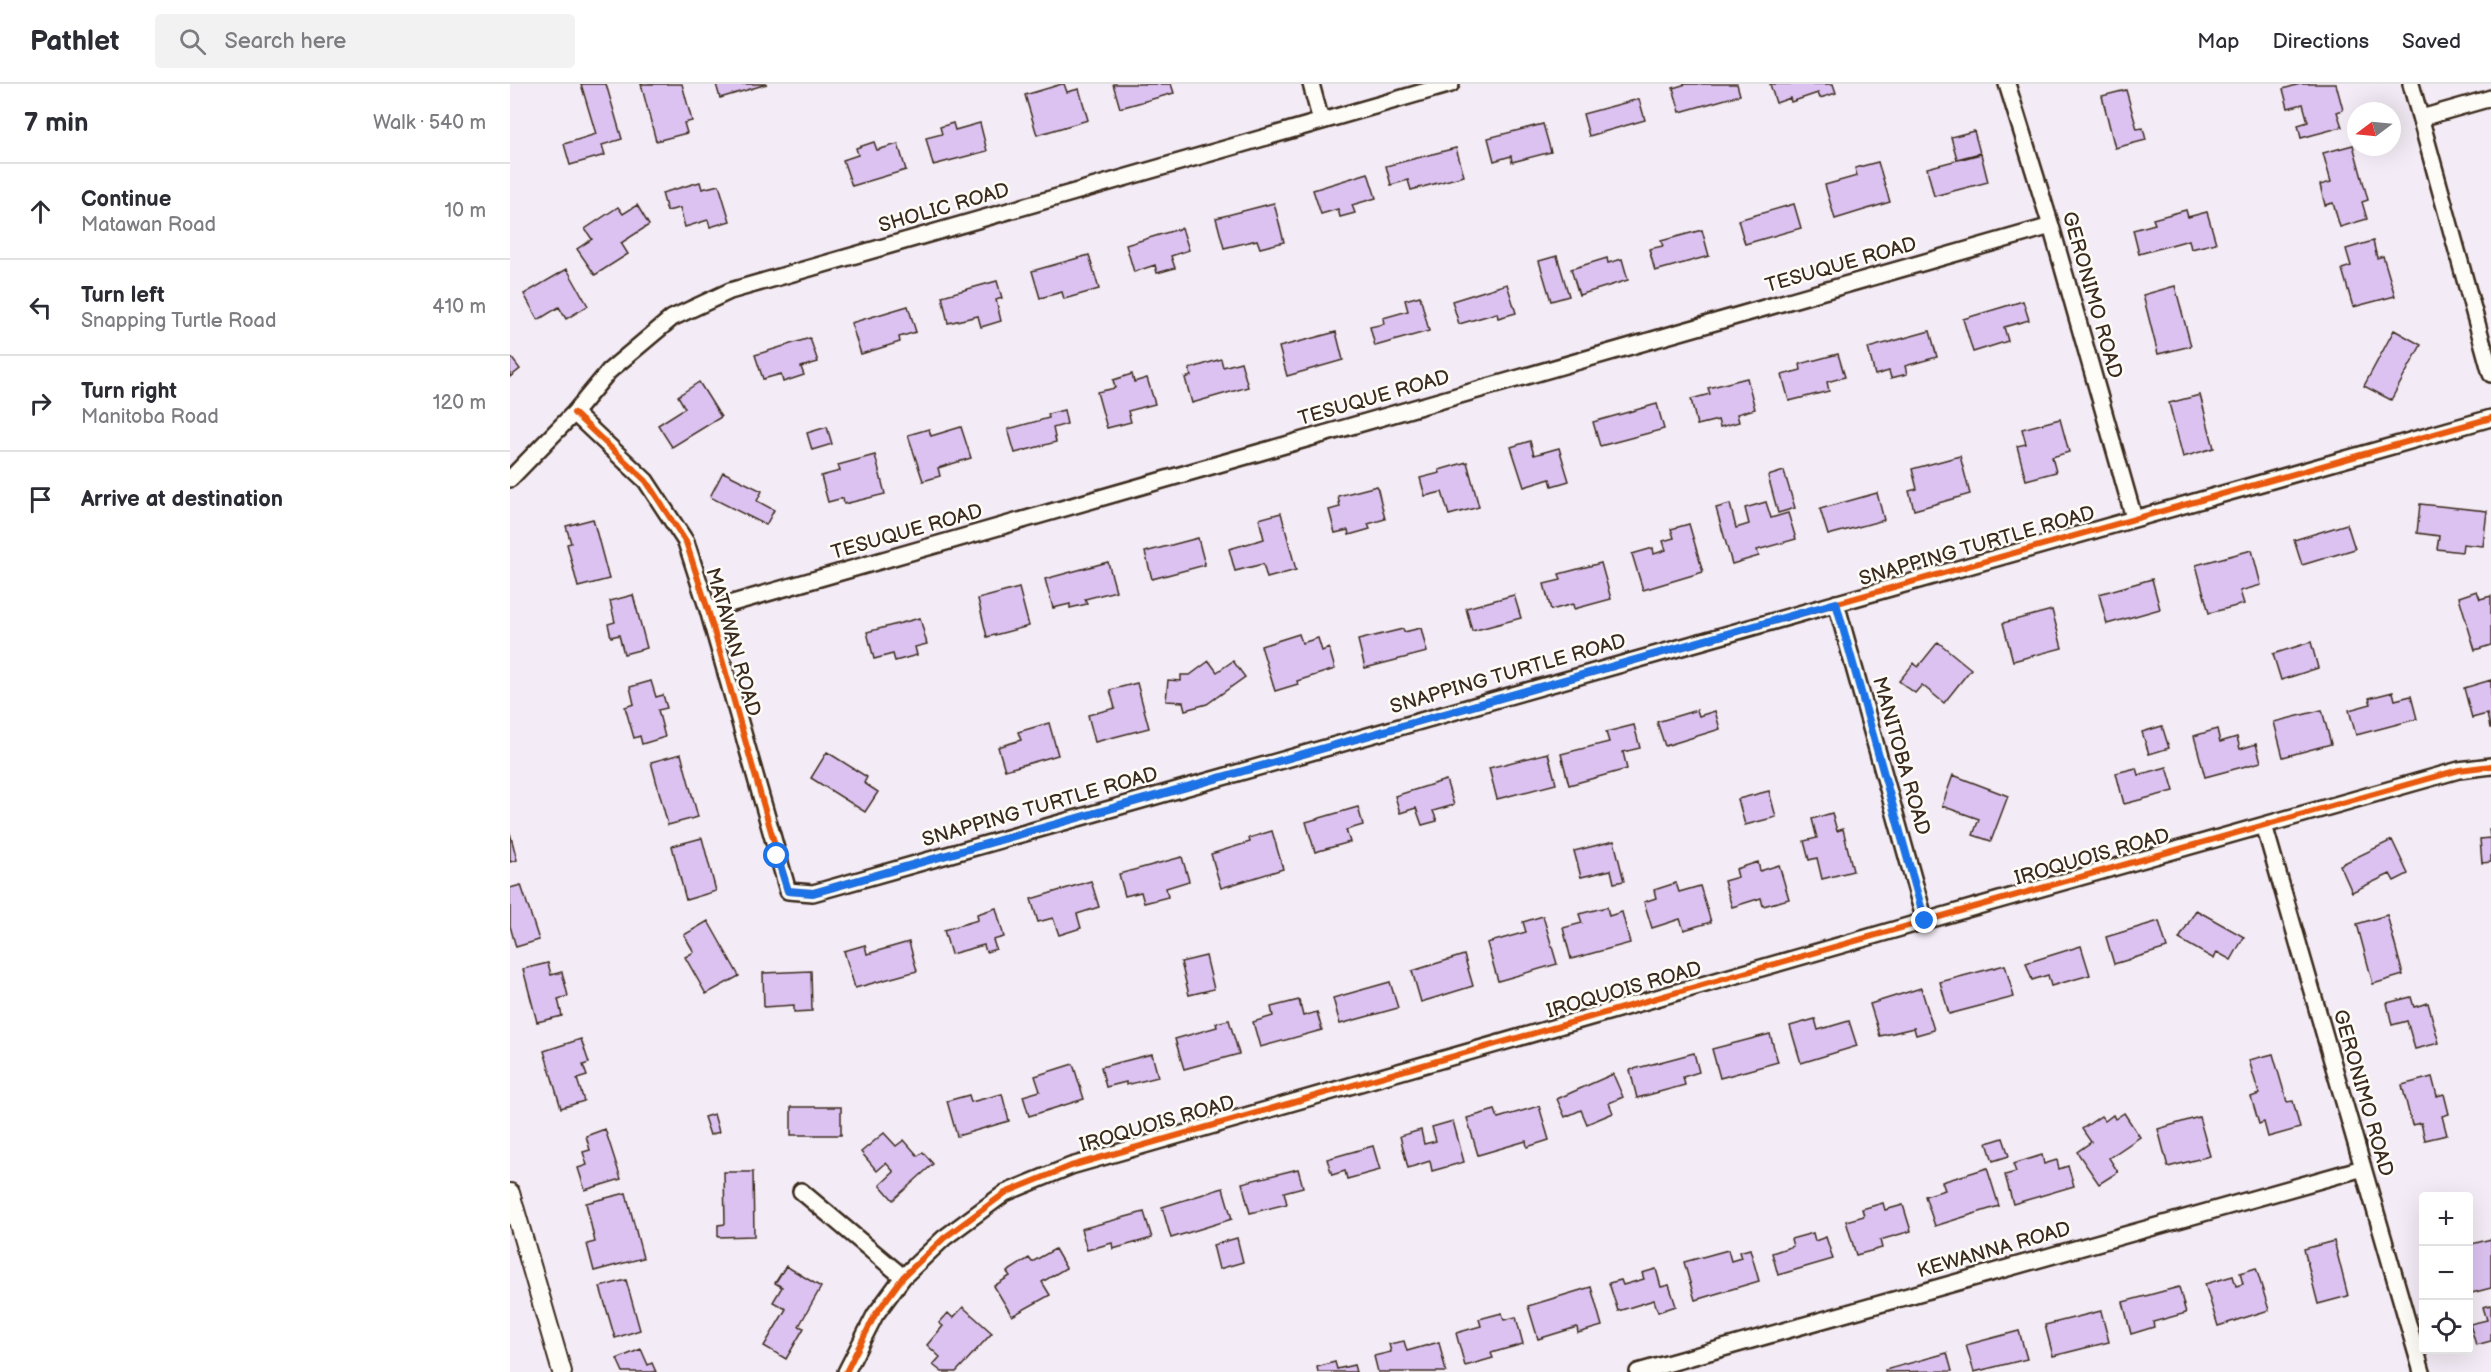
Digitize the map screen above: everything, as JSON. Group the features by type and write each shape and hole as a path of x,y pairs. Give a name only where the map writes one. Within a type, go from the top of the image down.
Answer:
{"street":[{"path":"1311,84 1321,121"},
{"name":"SHOLIC ROAD","path":"510,479 574,413 609,371 672,318 729,291 1451,84"},
{"name":"GERONIMO ROAD","path":"2007,84 2051,226 2134,518"},
{"path":"2411,84 2491,374"},
{"path":"2421,118 2491,98"},
{"name":"TESUQUE ROAD","path":"708,610 2051,226"},
{"name":"MATAWAN ROAD","path":"574,413 646,481 686,542 708,610 788,891 813,893"},
{"name":"SNAPPING TURTLE ROAD","path":"813,893 2491,418"},
{"name":"MANITOBA ROAD","path":"1836,603 1925,921"},
{"name":"IROQUOIS ROAD","path":"847,1372 875,1315 903,1277 944,1238 1005,1193 1071,1166 2459,770 2491,766"},
{"name":"GERONIMO ROAD","path":"2264,825 2422,1372"},
{"name":"KEWANNA ROAD","path":"1638,1372 2362,1168"},
{"path":"801,1191 903,1277"},
{"path":"510,1193 562,1372"}],"building":[{"path":"581,84 606,84 622,139 602,145 605,155 570,165 564,144 596,134"},
{"path":"641,84 682,84 692,121 684,123 687,133 656,141"},
{"path":"716,84 767,84 720,98"},
{"path":"1062,84 1067,92 1079,89 1088,120 1037,135 1025,95"},
{"path":"1113,84 1171,84 1174,93 1120,108"},
{"path":"1686,84 1737,84 1740,95 1680,112 1673,88"},
{"path":"1770,84 1833,84 1836,93 1820,98 1818,93 1791,102 1790,98 1776,103"},
{"path":"2300,84 2336,84 2343,110 2337,112 2342,127 2301,138 2298,125 2308,122 2303,104 2288,108 2283,89"},
{"path":"2126,90 2137,129 2143,128 2146,140 2115,148 2102,96"},
{"path":"1639,99 1645,120 1589,136 1583,114"},
{"path":"953,123 955,130 980,123 987,151 933,165 926,138 942,134 940,127"},
{"path":"1543,124 1551,152 1512,162 1511,156 1494,161 1488,138"},
{"path":"1974,131 1980,153 1957,159 1951,137"},
{"path":"874,142 877,150 898,144 906,170 852,186 843,160 858,155 856,148"},
{"path":"2347,147 2347,156 2356,156 2368,200 2362,202 2367,219 2340,227 2333,203 2325,205 2320,185 2331,182 2323,153"},
{"path":"1456,148 1464,176 1411,190 1408,180 1391,185 1386,166"},
{"path":"1981,154 1988,182 1934,196 1927,168"},
{"path":"1878,162 1890,202 1835,219 1825,185 1857,176 1855,168"},
{"path":"1368,173 1376,198 1352,205 1355,213 1340,217 1338,209 1321,214 1313,190"},
{"path":"700,182 702,189 719,185 730,221 710,227 708,220 685,227 680,208 667,211 662,193"},
{"path":"1274,203 1284,242 1260,248 1257,240 1224,248 1216,218"},
{"path":"1794,204 1801,228 1745,244 1738,220"},
{"path":"637,205 649,225 621,243 628,254 595,275 577,249 592,239 585,229 618,207 623,214"},
{"path":"2186,210 2188,217 2207,212 2216,243 2191,249 2189,240 2139,254 2133,230 2155,224 2153,219"},
{"path":"1182,228 1189,250 1171,256 1175,268 1157,273 1155,265 1134,272 1126,245"},
{"path":"1702,230 1709,256 1655,271 1649,249 1663,246 1661,241"},
{"path":"2373,241 2377,258 2383,256 2395,296 2353,307 2342,269 2351,266 2346,249"},
{"path":"1089,255 1099,289 1064,299 1062,292 1040,298 1032,271"},
{"path":"1557,256 1569,296 1551,301 1539,261"},
{"path":"1607,258 1608,263 1622,259 1628,280 1579,295 1571,269"},
{"path":"567,269 588,306 566,319 559,307 538,320 524,294"},
{"path":"997,281 1002,298 996,300 1001,321 981,327 978,316 948,323 942,296"},
{"path":"1507,284 1516,313 1498,318 1497,313 1459,324 1452,301"},
{"path":"2175,286 2191,346 2158,354 2143,295"},
{"path":"1420,296 1429,331 1375,346 1370,327 1384,324 1383,318 1408,311 1405,300"},
{"path":"2023,301 2029,320 2004,327 2008,341 1973,352 1963,319"},
{"path":"908,306 916,332 899,337 900,342 861,354 851,323"},
{"path":"2394,330 2421,345 2391,400 2364,386"},
{"path":"1930,331 1937,357 1905,366 1907,374 1891,378 1889,371 1875,375 1868,348"},
{"path":"1336,332 1343,360 1287,376 1279,347"},
{"path":"810,338 818,362 801,367 804,375 783,382 781,374 763,379 755,355"},
{"path":"1838,354 1845,377 1827,382 1829,391 1789,401 1782,375 1801,370 1800,364"},
{"path":"510,356 520,369 510,377"},
{"path":"1221,359 1223,367 1241,362 1248,387 1192,403 1185,378 1191,376 1189,369"},
{"path":"1132,374 1134,382 1147,378 1155,404 1128,411 1131,422 1107,428 1097,392 1115,388 1113,380"},
{"path":"1747,378 1755,409 1737,414 1739,422 1720,427 1718,420 1697,425 1691,399 1710,394 1708,388"},
{"path":"699,382 721,417 672,447 658,425 685,408 678,396"},
{"path":"2200,395 2214,448 2183,457 2169,403"},
{"path":"1657,404 1664,429 1600,446 1593,422"},
{"path":"1064,410 1067,424 1053,428 1056,442 1015,453 1008,429 1049,418 1048,414"},
{"path":"2060,419 2069,452 2052,457 2056,472 2026,480 2017,446 2026,444 2022,429"},
{"path":"827,427 832,444 812,450 807,433"},
{"path":"961,427 971,458 938,468 940,476 923,481 908,435 929,429 931,436"},
{"path":"1530,441 1534,455 1559,448 1569,481 1552,486 1550,479 1524,487 1511,447"},
{"path":"875,455 885,494 844,504 843,498 828,502 821,476 840,471 838,465"},
{"path":"1960,456 1970,494 1914,510 1909,491 1917,489 1912,469"},
{"path":"1467,462 1479,507 1449,515 1442,492 1425,496 1420,478"},
{"path":"1784,471 1795,508 1778,513 1768,476"},
{"path":"723,472 762,491 757,501 774,510 766,525 710,497"},
{"path":"1377,486 1385,519 1368,524 1370,529 1349,535 1348,530 1335,533 1329,510 1340,507 1338,496"},
{"path":"1877,493 1884,520 1828,535 1820,509"},
{"path":"1766,502 1771,518 1788,513 1796,539 1757,550 1759,556 1732,564 1716,508 1730,504 1736,528 1749,524 1745,508"},
{"path":"2420,504 2487,511 2483,546 2463,544 2462,552 2437,549 2439,536 2417,533"},
{"path":"1281,513 1296,570 1267,578 1263,564 1235,571 1229,549 1264,539 1259,519"},
{"path":"593,519 609,579 578,587 567,544 571,543 566,526"},
{"path":"1689,524 1703,572 1643,590 1632,554 1653,548 1654,554 1666,550 1663,541 1674,538 1671,529"},
{"path":"2347,524 2355,549 2302,565 2294,540"},
{"path":"1198,538 1205,565 1152,579 1145,552"},
{"path":"2252,550 2261,585 2240,591 2244,604 2209,613 2196,565"},
{"path":"1108,562 1116,591 1085,599 1087,604 1070,608 1070,604 1053,608 1045,579"},
{"path":"1601,563 1611,599 1574,609 1573,604 1551,610 1544,584 1561,580 1559,574"},
{"path":"2152,579 2160,609 2107,624 2099,594"},
{"path":"1019,588 1029,626 987,637 978,599"},
{"path":"2477,591 2480,599 2491,596 2491,645 2475,650 2459,597"},
{"path":"633,595 647,648 624,654 619,635 611,637 608,624 615,622 610,601"},
{"path":"1514,595 1521,618 1472,631 1466,608"},
{"path":"2052,610 2062,648 2013,661 2003,623"},
{"path":"920,618 927,644 915,647 917,655 895,661 893,654 874,659 867,632"},
{"path":"1421,628 1427,652 1365,668 1358,640 1403,629 1404,632"},
{"path":"1299,634 1302,643 1318,638 1322,651 1329,648 1335,669 1297,681 1298,684 1275,691 1261,646"},
{"path":"1938,642 1971,669 1944,703 1922,685 1915,693 1899,681 1914,663 1918,667"},
{"path":"2311,642 2318,668 2281,680 2273,654"},
{"path":"1209,661 1217,672 1233,661 1245,677 1207,704 1185,710 1183,702 1166,701 1168,680 1181,681 1181,675 1190,675"},
{"path":"2491,680 2490,728 2487,714 2472,718 2464,688"},
{"path":"651,681 656,697 663,695 667,708 658,710 665,737 642,744 640,736 634,738 625,707 634,704 630,687"},
{"path":"1137,683 1149,728 1095,742 1088,715 1115,708 1110,690"},
{"path":"2393,692 2395,700 2411,696 2417,719 2356,735 2349,710 2371,704 2369,698"},
{"path":"1697,710 1699,716 1715,711 1720,729 1665,746 1657,722"},
{"path":"2322,710 2331,744 2283,757 2274,722"},
{"path":"1049,723 1058,755 1005,770 998,747 1021,740 1018,732"},
{"path":"1634,725 1640,748 1623,752 1627,769 1569,785 1561,754 1609,742 1606,732"},
{"path":"2162,726 2169,748 2149,754 2142,732"},
{"path":"2217,729 2220,742 2237,737 2240,749 2256,744 2261,762 2205,777 2194,736"},
{"path":"827,752 867,777 864,783 878,792 865,812 811,778"},
{"path":"1548,753 1556,784 1497,799 1489,768"},
{"path":"681,754 698,817 668,825 651,762"},
{"path":"2167,767 2174,791 2124,804 2116,773 2136,768 2138,775"},
{"path":"1953,775 2008,796 1991,841 1973,835 1979,819 1942,806"},
{"path":"1446,780 1454,805 1433,811 1437,821 1422,825 1416,808 1400,813 1395,796"},
{"path":"1769,791 1776,817 1745,825 1738,799"},
{"path":"1358,807 1363,825 1346,830 1350,842 1315,852 1306,822"},
{"path":"1832,813 1837,831 1843,829 1853,871 1822,879 1817,858 1809,860 1804,841 1817,838 1812,819"},
{"path":"2489,829 2491,829 2491,862 2482,863 2480,839 2490,838"},
{"path":"1272,831 1283,869 1221,888 1211,854 1250,842 1249,838"},
{"path":"510,833 517,860 510,862"},
{"path":"702,838 716,891 686,900 672,846"},
{"path":"2392,840 2408,874 2394,881 2390,874 2352,892 2340,865"},
{"path":"1614,841 1624,881 1614,883 1611,870 1581,877 1574,851"},
{"path":"1182,857 1189,881 1166,888 1168,897 1144,903 1141,892 1125,896 1119,874"},
{"path":"1758,862 1760,871 1779,865 1789,899 1763,906 1761,898 1732,907 1724,881 1738,877 1736,869"},
{"path":"1091,881 1099,907 1077,914 1081,928 1059,935 1053,918 1038,922 1031,899"},
{"path":"1676,883 1679,892 1700,886 1711,922 1684,930 1680,919 1652,928 1644,902 1656,898 1654,890"},
{"path":"521,885 539,940 516,947 510,926 510,888"},
{"path":"1607,907 1609,916 1622,912 1630,943 1571,959 1563,928 1582,923 1579,914"},
{"path":"996,908 1004,937 993,940 996,949 986,952 984,945 951,954 944,930 978,920 977,914"},
{"path":"2196,910 2244,937 2231,960 2217,952 2214,959 2179,939"},
{"path":"2387,915 2403,975 2373,984 2357,924"},
{"path":"1543,916 1557,964 1498,981 1487,943 1526,932 1523,922"},
{"path":"708,921 739,976 706,994 685,957 694,952 684,935"},
{"path":"2159,921 2167,948 2114,964 2106,937"},
{"path":"909,942 917,971 855,988 844,951 865,945 867,954"},
{"path":"2081,946 2090,975 2051,986 2048,975 2032,980 2026,963"},
{"path":"1464,955 1473,986 1421,1002 1412,971"},
{"path":"1206,956 1214,989 1189,995 1181,962"},
{"path":"548,963 551,975 562,972 568,996 558,999 562,1016 537,1022 523,969"},
{"path":"2005,965 2014,997 1949,1014 1940,982"},
{"path":"811,971 812,1011 794,1012 794,1005 764,1007 763,973"},
{"path":"1390,982 1398,1008 1340,1024 1333,998"},
{"path":"1921,988 1934,1030 1916,1035 1914,1028 1880,1036 1870,1004"},
{"path":"2411,997 2414,1007 2428,1003 2439,1043 2415,1049 2407,1021 2392,1025 2387,1003"},
{"path":"1299,1000 1303,1016 1317,1012 1322,1030 1260,1047 1253,1022 1273,1016 1271,1007"},
{"path":"1815,1019 1818,1030 1849,1021 1857,1046 1801,1063 1790,1026"},
{"path":"1229,1020 1239,1054 1184,1069 1175,1039 1217,1027 1216,1023"},
{"path":"1770,1034 1778,1062 1720,1078 1712,1049"},
{"path":"581,1039 589,1063 583,1065 587,1076 577,1079 584,1101 561,1108 544,1051"},
{"path":"1694,1053 1699,1072 1683,1077 1685,1085 1637,1098 1630,1070"},
{"path":"1152,1054 1158,1077 1126,1085 1126,1082 1106,1087 1101,1067"},
{"path":"2273,1054 2287,1102 2293,1101 2300,1128 2268,1137 2264,1122 2259,1124 2251,1097 2259,1094 2249,1060"},
{"path":"1073,1064 1084,1099 1029,1116 1023,1096 1040,1091 1035,1076"},
{"path":"1613,1074 1623,1097 1609,1103 1613,1113 1587,1124 1581,1110 1565,1117 1557,1099"},
{"path":"2432,1077 2437,1096 2444,1094 2449,1114 2442,1116 2447,1135 2425,1140 2421,1123 2412,1125 2402,1085"},
{"path":"1002,1094 1009,1121 957,1136 947,1101 969,1095 971,1102"},
{"path":"1539,1106 1549,1140 1527,1147 1526,1141 1478,1155 1467,1118 1495,1110 1498,1118"},
{"path":"791,1107 841,1107 841,1135 791,1135"},
{"path":"2124,1113 2140,1137 2109,1158 2118,1172 2099,1184 2077,1152 2091,1142 2082,1129 2101,1116 2105,1121 2113,1115 2115,1119"},
{"path":"714,1114 719,1132 710,1135 704,1117"},
{"path":"2199,1117 2210,1156 2168,1167 2158,1129"},
{"path":"1453,1121 1464,1162 1432,1171 1430,1161 1408,1168 1400,1136 1421,1130 1424,1144 1436,1141 1432,1127"},
{"path":"605,1129 621,1179 585,1190 578,1168 587,1165 583,1152 590,1150 586,1136"},
{"path":"884,1133 896,1146 904,1140 918,1156 923,1152 933,1164 893,1200 880,1185 894,1172 886,1163 877,1171 861,1152"},
{"path":"2003,1138 2009,1156 1993,1161 1987,1143"},
{"path":"1373,1146 1380,1170 1347,1179 1345,1171 1332,1175 1327,1159"},
{"path":"2042,1155 2044,1164 2057,1160 2059,1169 2068,1166 2074,1186 2013,1204 2005,1175 2016,1172 2013,1164"},
{"path":"1987,1168 1999,1206 1935,1226 1925,1196 1945,1190 1942,1182"},
{"path":"1298,1169 1303,1187 1284,1192 1287,1204 1250,1213 1242,1183"},
{"path":"724,1172 753,1172 754,1236 718,1237 718,1225 725,1224"},
{"path":"1223,1188 1232,1219 1171,1238 1162,1207"},
{"path":"626,1193 643,1258 594,1271 587,1244 595,1242 586,1203"},
{"path":"1883,1203 1885,1210 1903,1205 1911,1231 1880,1240 1882,1248 1856,1255 1846,1221 1864,1216 1862,1209"},
{"path":"1144,1212 1152,1238 1113,1249 1112,1243 1087,1250 1081,1229"},
{"path":"1813,1233 1815,1241 1826,1237 1833,1259 1778,1275 1772,1253 1793,1246 1791,1239"},
{"path":"1237,1238 1243,1262 1219,1269 1213,1245"},
{"path":"2491,1239 2491,1288 2473,1293 2473,1246 2473,1244"},
{"path":"2334,1241 2348,1296 2318,1304 2304,1249"},
{"path":"1055,1249 1066,1268 1042,1282 1050,1295 1012,1316 994,1286 1010,1276 1007,1272 1029,1258 1032,1262"},
{"path":"1750,1249 1759,1281 1695,1300 1684,1262 1728,1250 1731,1261 1741,1258 1739,1252"},
{"path":"786,1266 821,1287 799,1326 804,1328 786,1359 764,1346 786,1309 773,1302 782,1287 775,1283"},
{"path":"2256,1268 2269,1310 2218,1326 2205,1284 2233,1276 2236,1286 2243,1284 2240,1273"},
{"path":"1656,1269 1661,1287 1669,1285 1676,1306 1658,1312 1654,1300 1618,1311 1609,1283 1621,1280 1623,1285 1644,1279 1642,1273"},
{"path":"626,1280 640,1330 615,1338 600,1287"},
{"path":"1591,1287 1602,1326 1578,1333 1577,1327 1538,1339 1528,1306"},
{"path":"2179,1287 2186,1313 2153,1322 2154,1327 2131,1334 2123,1302"},
{"path":"2491,1305 2491,1341 2476,1345 2473,1323 2487,1320 2483,1307"},
{"path":"963,1307 992,1333 956,1372 942,1372 933,1365 940,1357 927,1345 943,1326 939,1323 948,1313 953,1318"},
{"path":"2101,1311 2109,1342 2053,1356 2045,1325"},
{"path":"1502,1313 1504,1320 1516,1317 1523,1344 1491,1353 1493,1358 1465,1366 1456,1333 1481,1326 1479,1319"},
{"path":"2019,1331 2027,1359 1974,1372 1966,1345"},
{"path":"1404,1341 1407,1351 1439,1342 1446,1372 1378,1372 1374,1356 1391,1352 1389,1344"},
{"path":"641,1349 648,1365 652,1363 656,1372 623,1372 617,1359"},
{"path":"1947,1353 1952,1371 1885,1372 1885,1370"},
{"path":"1335,1362 1337,1369 1354,1365 1356,1372 1318,1372 1317,1367"}],"cycle path":[{"path":"574,413 646,481 686,542 708,610 788,891 813,893 2491,418"},
{"path":"846,1372 875,1315 903,1277 944,1238 1005,1193 1071,1166 2459,770 2491,766"}],"route":[{"path":"777,856 788,891 813,893 1836,603 1925,921"}]}
